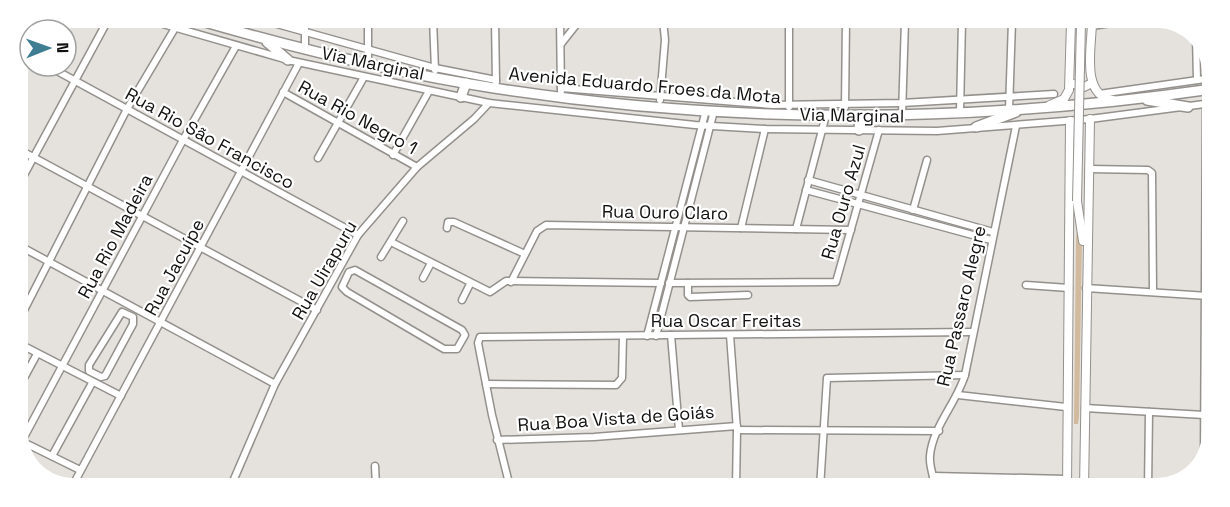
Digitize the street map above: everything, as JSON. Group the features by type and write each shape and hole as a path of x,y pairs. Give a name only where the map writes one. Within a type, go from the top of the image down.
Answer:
{"highway":[{"name":"Avenida Eduardo Froes da Mota","path":"226,28 368,63 435,72 466,83 496,84 660,102 710,111 789,110 826,115 902,115 1009,110 1121,101 1201,90"},
{"path":"254,36 275,46 288,60"},
{"path":"1197,80 1197,91"},
{"path":"461,97 466,83"},
{"path":"1139,99 1188,107"},
{"path":"976,128 1023,109"},
{"path":"859,130 860,115"}],"main road":[{"path":"1044,107 1064,99 1070,83 1071,28"},
{"path":"1070,256 1077,201 1081,28"},
{"path":"1092,28 1092,83 1098,94 1108,100 1121,101"},
{"path":"1070,83 1084,87 1092,83"},
{"path":"1084,478 1090,119"},
{"path":"1066,478 1070,121"},
{"path":"1071,132 1080,124 1086,127 1089,133"},
{"path":"1077,201 1086,260"}],"street":[{"path":"28,165 104,28"},
{"path":"29,300 127,109 175,28"},
{"name":"Via Marginal","path":"175,28 299,63 489,103 711,126 859,130 976,128 1090,119 1201,105"},
{"path":"294,28 369,49 435,72 496,84 495,28"},
{"path":"305,28 305,49"},
{"path":"368,28 368,63"},
{"path":"433,28 435,72"},
{"path":"560,28 561,92"},
{"path":"560,44 573,28"},
{"path":"664,28 665,40 660,102 789,110 845,104 1054,94"},
{"path":"789,28 789,110"},
{"path":"844,115 846,28"},
{"path":"902,115 905,28"},
{"path":"960,112 962,28"},
{"path":"1009,110 1012,28"},
{"name":"Rua Rio Madeira","path":"29,427 236,46"},
{"path":"1196,53 1197,80"},
{"name":"Rua Jacuípe","path":"76,478 299,63"},
{"path":"318,158 364,76"},
{"name":"Rua Rio São Francisco","path":"70,78 358,235"},
{"path":"1098,94 1201,79"},
{"path":"393,155 429,91"},
{"name":"Rua Rio Negro 1","path":"283,93 417,167"},
{"name":"Rua Uirapuru","path":"234,478 275,384 358,235 417,167 474,119 489,103"},
{"path":"647,336 702,125 710,111"},
{"path":"656,336 711,126 710,111"},
{"path":"796,229 826,115"},
{"name":"Rua Passaro Alegre","path":"933,476 930,459 939,431 958,395 964,375 1016,126"},
{"path":"741,228 765,129"},
{"name":"Rua Ouro Azul","path":"688,283 836,282 879,130"},
{"path":"28,154 317,310"},
{"path":"913,210 927,160"},
{"path":"1089,169 1148,170 1152,173 1153,291"},
{"path":"808,180 993,232"},
{"path":"806,190 991,240"},
{"path":"381,257 403,221"},
{"path":"447,228 448,222 454,222 525,254"},
{"name":"Rua Ouro Claro","path":"511,282 537,231 546,225 851,230"},
{"path":"390,242 490,292 504,282 661,283"},
{"path":"28,250 275,384"},
{"path":"423,278 431,263"},
{"path":"465,335 455,350 444,349 347,292 342,287 342,281 349,272 359,271 459,328 465,335 479,340 486,384 508,478"},
{"path":"669,283 688,283 688,296 690,297 748,295"},
{"path":"462,300 470,284"},
{"path":"1026,285 1069,288"},
{"path":"1086,288 1202,295"},
{"path":"129,314 133,307"},
{"path":"129,314 133,317 133,324 105,376 101,377 91,372 89,365 119,315 129,314"},
{"name":"Rua Oscar Freitas","path":"479,340 671,335 972,332"},
{"path":"671,335 679,430"},
{"path":"730,335 737,428 736,478"},
{"path":"486,384 616,385 622,378 623,336"},
{"path":"29,349 121,396"},
{"path":"29,369 37,354"},
{"path":"820,478 824,387 829,376 964,375"},
{"path":"52,456 92,382"},
{"path":"958,395 1066,407"},
{"path":"1085,408 1202,415"},
{"path":"1148,478 1149,412"},
{"name":"Rua Boa Vista de Goiás","path":"498,440 594,437 737,428 939,431"},
{"path":"31,446 80,470"},
{"path":"375,466 376,478"},
{"path":"933,476 1022,478"}],"shaded area":[{"path":"1079,215 1082,240 1079,417 1078,424 1074,424 1076,239"}]}
